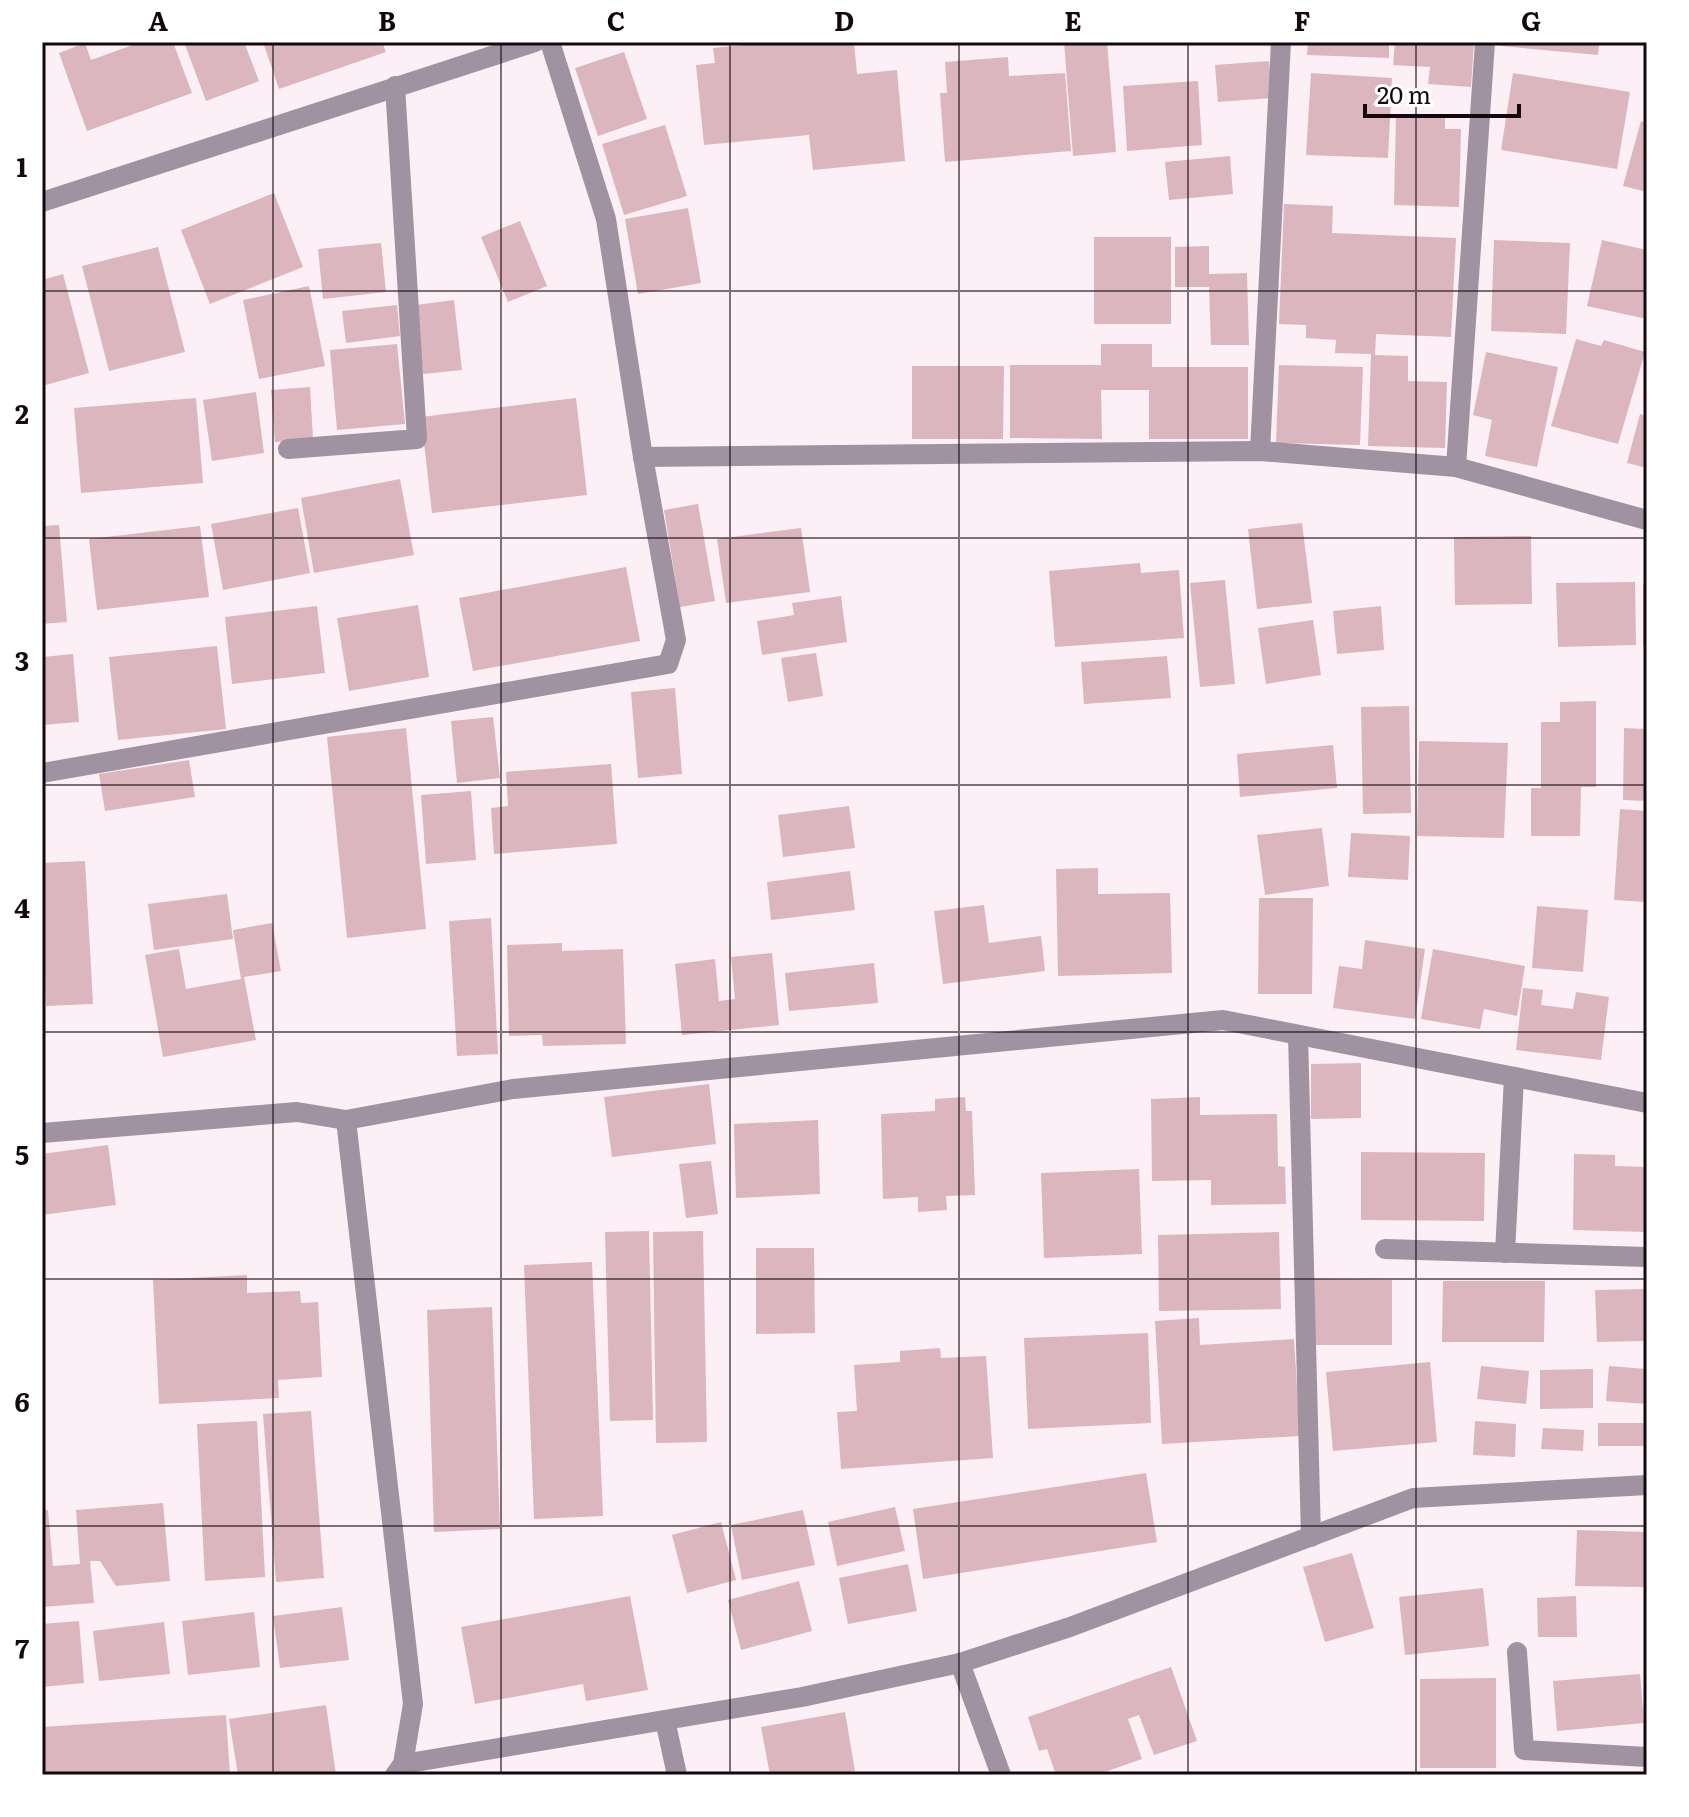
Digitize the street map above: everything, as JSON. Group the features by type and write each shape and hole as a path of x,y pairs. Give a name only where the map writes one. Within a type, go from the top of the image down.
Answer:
{"street":[{"path":"42,202 535,42"},
{"path":"42,773 668,664 676,640 643,457 606,219 550,42"},
{"path":"1260,451 1281,42"},
{"path":"1456,467 1485,42"},
{"path":"288,449 417,439 395,86"},
{"path":"643,457 1260,451 1456,467 1647,520"},
{"path":"42,1133 297,1112 346,1120 513,1089 1223,1020 1647,1103"},
{"path":"1298,1035 1311,1537"},
{"path":"1505,1253 1514,1077"},
{"path":"346,1120 413,1704 399,1770 802,1697 960,1663 1070,1627 1413,1498 1647,1485"},
{"path":"1385,1249 1647,1257"},
{"path":"1517,1652 1524,1750 1647,1757"},
{"path":"960,1663 1001,1775"},
{"path":"665,1720 677,1775"}],"building":[{"path":"141,42 173,42 192,93 87,131 59,53 85,43 91,60"},
{"path":"184,42 244,42 259,81 206,101"},
{"path":"263,42 382,42 386,52 279,89"},
{"path":"777,42 854,42 857,74 897,70 905,161 813,170 809,135 704,145 696,65 715,63 713,48"},
{"path":"1064,42 1107,42 1116,152 1073,156"},
{"path":"1308,42 1389,42 1389,58 1307,55"},
{"path":"1395,42 1474,42 1471,87 1428,84 1430,67 1393,65"},
{"path":"1502,42 1599,42 1598,55 1501,46"},
{"path":"624,52 647,119 598,136 575,68"},
{"path":"1008,57 1009,76 1065,73 1071,151 945,162 940,93 947,93 945,62"},
{"path":"1269,61 1272,98 1218,102 1215,65"},
{"path":"1311,73 1392,78 1388,158 1306,155"},
{"path":"1513,73 1630,92 1617,169 1501,150"},
{"path":"1198,81 1202,145 1127,151 1123,86"},
{"path":"1396,115 1445,117 1445,129 1461,129 1459,207 1394,205"},
{"path":"1641,121 1647,123 1647,192 1623,186"},
{"path":"665,125 687,196 624,215 602,144"},
{"path":"1230,156 1233,194 1169,200 1165,162"},
{"path":"274,193 303,267 210,304 181,230"},
{"path":"1284,204 1333,206 1332,233 1456,238 1451,337 1376,334 1375,355 1408,356 1408,381 1447,382 1445,448 1368,446 1371,354 1335,353 1336,340 1306,338 1306,325 1279,324"},
{"path":"688,208 701,283 638,294 625,219"},
{"path":"520,221 547,286 508,302 481,237"},
{"path":"1094,237 1171,237 1171,324 1094,324"},
{"path":"1494,240 1570,243 1566,334 1491,331"},
{"path":"1602,240 1647,250 1647,319 1587,306"},
{"path":"381,243 386,292 323,299 318,249"},
{"path":"1209,246 1209,274 1247,273 1249,345 1211,345 1209,287 1175,287 1175,247"},
{"path":"158,247 185,352 109,371 82,266"},
{"path":"63,274 89,373 42,386 42,280"},
{"path":"309,286 325,366 259,379 243,300"},
{"path":"454,300 462,370 423,374 416,305"},
{"path":"397,305 400,336 346,343 342,311"},
{"path":"1576,339 1601,346 1604,340 1645,352 1618,444 1551,426"},
{"path":"397,344 405,424 337,430 330,350"},
{"path":"1101,344 1152,344 1152,367 1248,367 1248,439 1149,439 1149,390 1101,390 1102,439 1010,438 1010,365 1101,365"},
{"path":"1486,352 1558,367 1537,467 1485,456 1492,420 1473,415"},
{"path":"1279,365 1363,367 1360,445 1276,443"},
{"path":"912,366 1004,366 1003,439 912,439"},
{"path":"310,387 313,439 275,442 271,390"},
{"path":"256,392 264,453 212,461 203,400"},
{"path":"196,398 203,483 81,493 74,408"},
{"path":"576,398 587,495 432,513 421,417"},
{"path":"1640,414 1647,416 1647,468 1627,463"},
{"path":"400,479 414,555 314,573 301,498"},
{"path":"698,504 715,601 680,607 664,510"},
{"path":"298,508 310,573 223,590 211,524"},
{"path":"1302,523 1312,603 1257,609 1248,529"},
{"path":"59,525 67,622 42,624 42,526"},
{"path":"200,526 209,597 97,610 89,539"},
{"path":"801,528 810,592 726,603 717,539"},
{"path":"1531,536 1532,604 1455,605 1454,537"},
{"path":"1140,563 1141,573 1179,570 1184,638 1055,647 1049,571"},
{"path":"626,567 640,641 473,671 459,598"},
{"path":"1225,580 1235,684 1200,687 1190,583"},
{"path":"1635,582 1636,645 1558,647 1556,583"},
{"path":"1643,584 1647,584 1647,646 1643,646"},
{"path":"841,596 847,642 762,655 757,621 794,615 792,603"},
{"path":"418,605 429,677 349,691 337,618"},
{"path":"317,606 325,673 232,684 225,617"},
{"path":"1381,606 1384,650 1337,654 1333,611"},
{"path":"1313,620 1321,675 1266,684 1258,628"},
{"path":"217,646 226,729 118,740 109,657"},
{"path":"816,653 823,696 788,702 781,658"},
{"path":"73,654 79,722 42,725 42,657"},
{"path":"1167,656 1171,698 1084,704 1081,662"},
{"path":"675,688 682,774 638,778 631,692"},
{"path":"1596,701 1596,787 1581,787 1580,836 1531,836 1531,788 1541,788 1541,722 1560,722 1560,702"},
{"path":"1409,706 1411,813 1363,814 1361,707"},
{"path":"493,717 500,778 457,783 451,721"},
{"path":"406,728 426,929 347,938 327,737"},
{"path":"1624,728 1647,729 1647,801 1623,800"},
{"path":"1419,741 1508,743 1504,838 1417,836"},
{"path":"1333,745 1337,788 1240,797 1237,754"},
{"path":"189,760 195,797 105,811 99,774"},
{"path":"611,764 617,844 494,854 491,808 508,806 506,772"},
{"path":"471,791 476,860 426,864 421,795"},
{"path":"849,806 855,848 783,857 778,815"},
{"path":"1620,809 1647,811 1647,902 1614,900"},
{"path":"1322,828 1329,886 1265,895 1257,835"},
{"path":"1351,833 1410,836 1408,880 1348,877"},
{"path":"85,861 93,1004 46,1006 42,863"},
{"path":"1098,868 1098,894 1170,893 1172,973 1058,976 1056,869"},
{"path":"850,871 855,910 771,920 767,882"},
{"path":"227,894 233,939 154,950 148,904"},
{"path":"1259,898 1313,898 1312,994 1258,994"},
{"path":"984,905 989,943 1041,936 1045,971 943,984 934,911"},
{"path":"1537,906 1588,910 1583,972 1532,968"},
{"path":"491,918 498,1054 457,1056 449,921"},
{"path":"272,923 281,971 244,977 256,1040 163,1057 145,955 179,949 186,989 241,979 233,930"},
{"path":"1365,940 1425,949 1415,1019 1333,1008 1339,966 1362,969"},
{"path":"562,943 562,951 623,949 626,1044 543,1046 542,1035 509,1036 507,945"},
{"path":"1433,949 1525,966 1517,1016 1484,1009 1480,1029 1421,1019"},
{"path":"772,953 779,1025 682,1035 675,964 715,959 719,1001 735,999 731,957"},
{"path":"874,963 878,1003 789,1011 785,973"},
{"path":"1523,988 1543,990 1541,1005 1573,1009 1576,992 1609,997 1601,1060 1516,1050"},
{"path":"1361,1063 1361,1118 1311,1119 1311,1064"},
{"path":"709,1084 716,1144 612,1157 604,1097"},
{"path":"965,1097 966,1111 972,1111 975,1195 946,1196 947,1210 918,1212 918,1197 883,1199 881,1114 935,1111 935,1099"},
{"path":"1200,1097 1200,1115 1277,1114 1278,1166 1285,1167 1286,1204 1211,1205 1211,1180 1152,1181 1151,1099"},
{"path":"818,1120 820,1194 736,1198 734,1124"},
{"path":"108,1145 116,1205 42,1215 42,1154"},
{"path":"1361,1152 1485,1153 1484,1221 1361,1220"},
{"path":"1574,1154 1615,1155 1615,1166 1647,1167 1647,1232 1573,1230"},
{"path":"711,1161 718,1214 686,1218 679,1164"},
{"path":"1139,1169 1142,1254 1044,1258 1041,1173"},
{"path":"649,1231 653,1420 610,1421 605,1232"},
{"path":"703,1231 707,1442 656,1443 653,1232"},
{"path":"1279,1232 1281,1309 1159,1311 1158,1235"},
{"path":"756,1248 814,1248 815,1333 756,1334"},
{"path":"592,1262 603,1516 534,1519 524,1265"},
{"path":"247,1275 247,1293 300,1291 301,1303 318,1302 322,1377 278,1380 279,1398 159,1404 153,1280"},
{"path":"1313,1279 1392,1280 1392,1345 1313,1345"},
{"path":"1443,1281 1545,1281 1544,1342 1442,1342"},
{"path":"1647,1289 1647,1341 1597,1342 1595,1290"},
{"path":"492,1307 500,1529 434,1532 427,1310"},
{"path":"1199,1318 1200,1345 1294,1339 1300,1436 1162,1444 1155,1321"},
{"path":"1148,1333 1151,1423 1028,1429 1024,1338"},
{"path":"940,1348 941,1358 986,1356 993,1458 841,1469 837,1412 857,1411 854,1365 900,1362 900,1351"},
{"path":"1430,1362 1437,1442 1333,1451 1326,1372"},
{"path":"1481,1366 1529,1371 1526,1404 1477,1399"},
{"path":"1609,1366 1647,1369 1647,1404 1606,1401"},
{"path":"1593,1369 1593,1408 1540,1409 1540,1370"},
{"path":"311,1411 324,1578 276,1582 263,1414"},
{"path":"257,1421 265,1577 205,1581 197,1424"},
{"path":"1475,1421 1516,1424 1515,1457 1473,1455"},
{"path":"1598,1423 1645,1423 1645,1446 1598,1446"},
{"path":"1543,1428 1584,1430 1583,1451 1541,1449"},
{"path":"1146,1473 1157,1542 923,1579 913,1509"},
{"path":"163,1503 170,1581 116,1586 100,1561 90,1561 94,1603 42,1607 42,1510 48,1510 53,1566 80,1564 76,1510"},
{"path":"895,1507 905,1551 837,1566 828,1522"},
{"path":"803,1510 815,1565 742,1580 731,1525"},
{"path":"721,1522 736,1580 687,1593 672,1535"},
{"path":"1577,1530 1647,1532 1647,1587 1575,1586"},
{"path":"1352,1553 1374,1628 1325,1642 1303,1567"},
{"path":"908,1564 917,1611 848,1624 839,1578"},
{"path":"799,1581 812,1631 741,1650 728,1600"},
{"path":"1483,1588 1489,1646 1405,1655 1399,1597"},
{"path":"630,1596 648,1690 586,1701 583,1684 475,1704 461,1627"},
{"path":"1576,1596 1577,1637 1538,1637 1537,1598"},
{"path":"342,1607 349,1660 280,1668 273,1616"},
{"path":"254,1612 260,1667 188,1675 182,1621"},
{"path":"79,1621 84,1683 42,1687 42,1624"},
{"path":"164,1622 170,1674 99,1681 93,1631"},
{"path":"1171,1667 1197,1741 1154,1755 1139,1715 1128,1719 1142,1759 1096,1775 1056,1775 1047,1749 1039,1751 1028,1717"},
{"path":"1640,1674 1644,1723 1557,1731 1553,1681"},
{"path":"1496,1678 1496,1768 1420,1768 1420,1679"},
{"path":"326,1705 336,1775 238,1775 229,1719"},
{"path":"845,1712 855,1771 834,1775 770,1775 761,1727"},
{"path":"226,1715 230,1775 42,1775 42,1727"}]}
